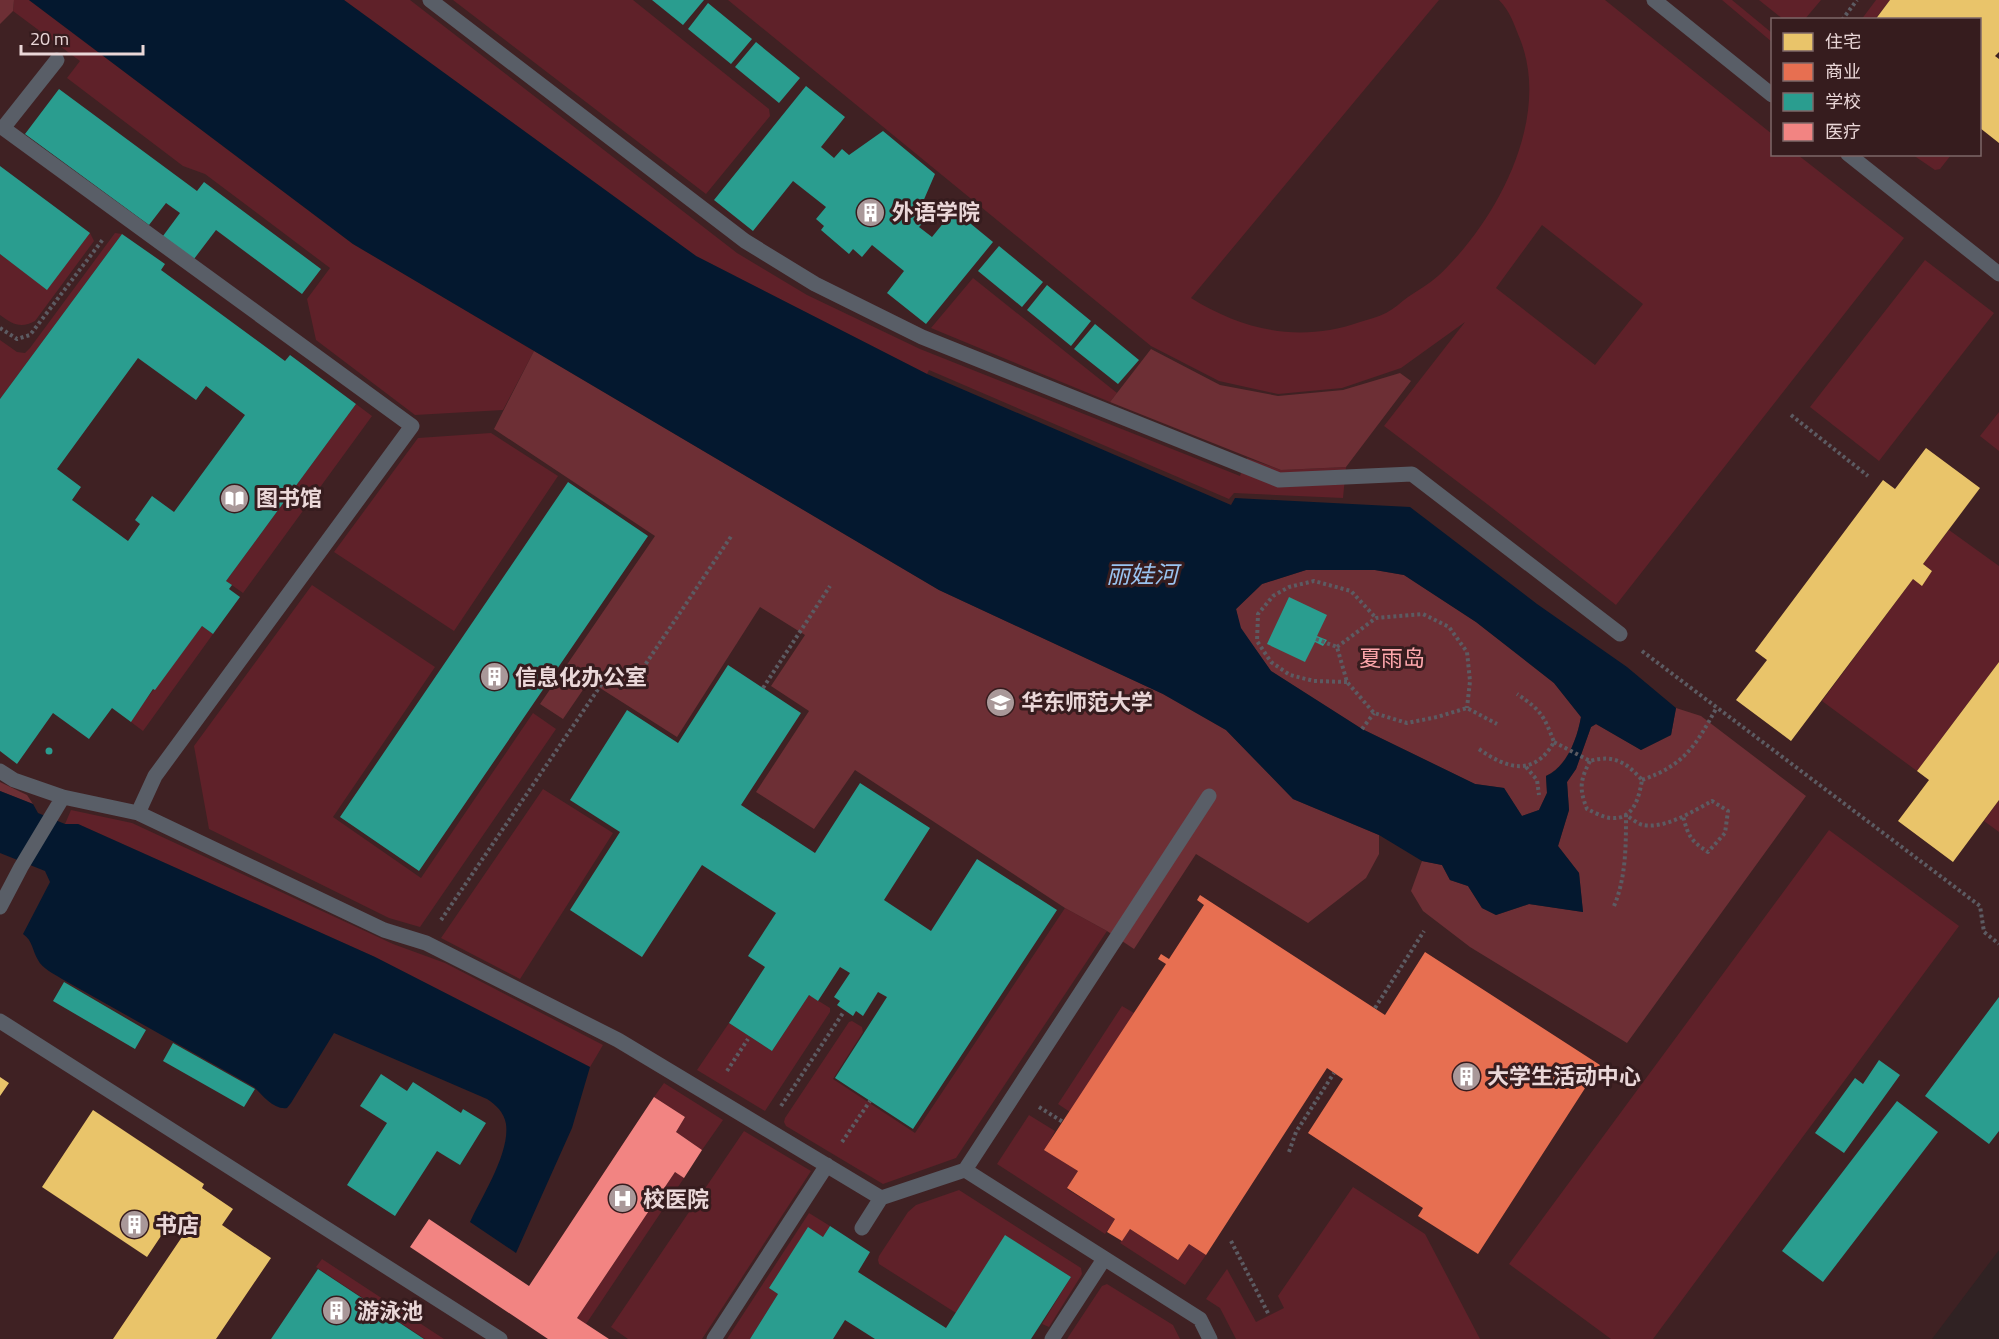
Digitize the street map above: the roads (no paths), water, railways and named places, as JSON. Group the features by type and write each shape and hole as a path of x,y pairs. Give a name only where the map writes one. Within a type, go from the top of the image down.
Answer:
{"lane":[{"path":"430,0 745,241 815,284 922,337 1279,480 1412,474 1620,634"},
{"path":"1654,0 1771,93"},
{"path":"57,60 3,128 412,426 155,776 138,813"},
{"path":"1851,156 1999,274"},
{"path":"0,771 14,780 63,797 138,813 384,930 426,943 618,1040 881,1198"},
{"path":"862,1228 881,1198 965,1170 1209,796"},
{"path":"0,907 63,797"},
{"path":"0,1021 500,1339"},
{"path":"714,1339 827,1165"},
{"path":"965,1170 1200,1319 1210,1339"},
{"path":"1052,1339 1104,1259"}],"water":[{"name":"丽娃河","path":"29,0 344,0 696,256 927,374 1231,505 1235,498 1410,507 1537,604 1627,667 1676,708 1671,735 1641,750 1596,724 1591,727 1576,769 1567,782 1569,810 1558,846 1579,873 1583,912 1529,904 1496,915 1482,908 1468,886 1450,880 1442,865 1422,861 1379,835 1293,799 1226,730 1163,694 939,590 353,244","holes":["1306,570 1375,570 1404,575 1476,622 1554,683 1581,717 1570,751 1560,766 1546,776 1547,793 1539,810 1522,816 1504,788 1475,784 1362,729 1271,671 1241,628 1236,609 1262,584"]},
{"path":"0,791 33,804 38,813 65,824 78,824 375,957 590,1067 572,1128 516,1253 470,1222 500,1161 506,1135 506,1124 501,1112 487,1099 334,1033 291,1103 287,1108 278,1107 269,1102 254,1087 42,966 29,940 23,934 50,882 45,871 0,853"}],"place":[{"name":"外语学院","path":"871,212"},
{"name":"图书馆","path":"235,498"},
{"name":"信息化办公室","path":"494,677"},
{"name":"华东师范大学","path":"1000,702"},
{"name":"大学生活动中心","path":"1466,1076"},
{"name":"校医院","path":"622,1199"},
{"name":"书店","path":"134,1225"},
{"name":"游泳池","path":"336,1311"}],"park label":[{"name":"夏雨岛","path":"1392,658"}]}
